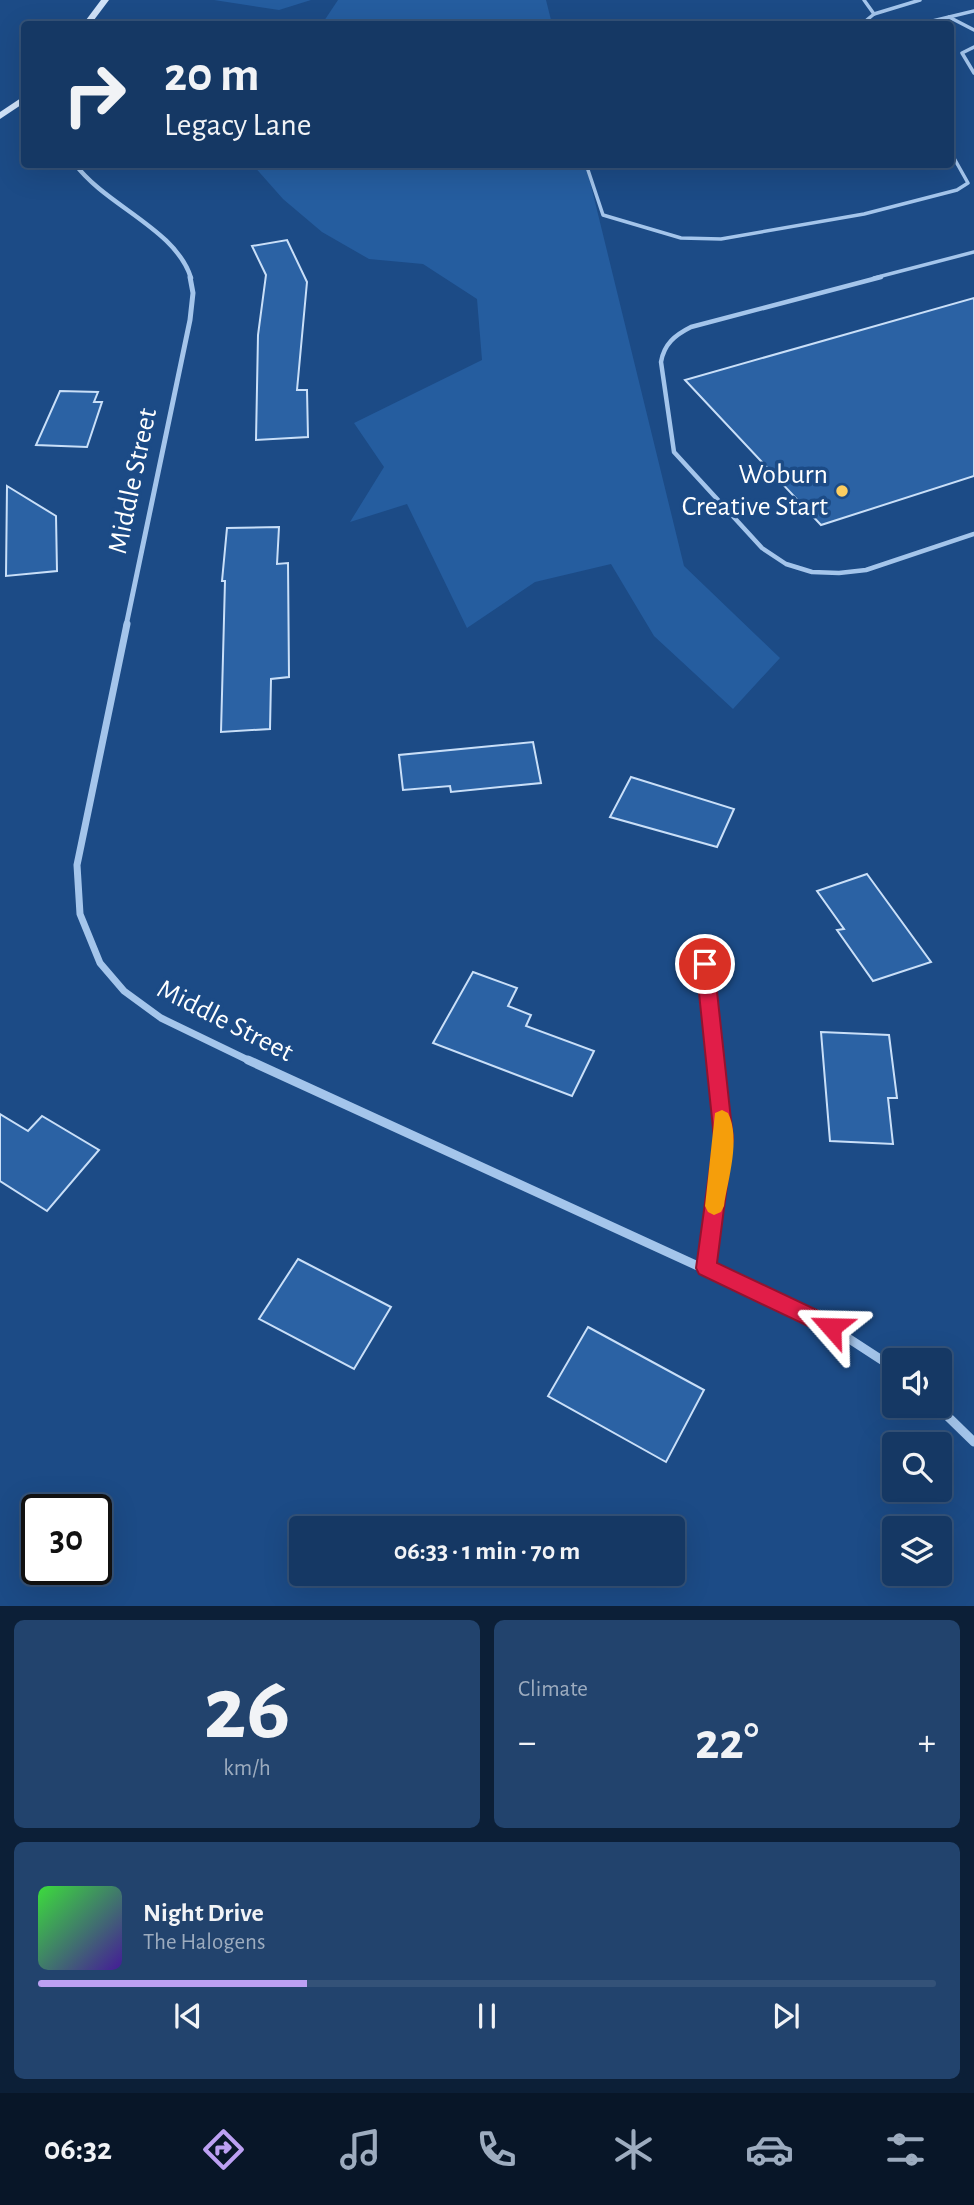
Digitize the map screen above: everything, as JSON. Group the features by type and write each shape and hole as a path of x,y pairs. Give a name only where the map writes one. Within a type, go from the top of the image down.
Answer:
{"main road":[{"path":"89,21 105,0"},
{"path":"0,116 21,101"}],"street":[{"name":"Middle Street","path":"78,168 99,192 178,252 189,271 193,287 186,339 77,865 80,914 100,963 138,1004 184,1031 706,1268 831,1327 882,1360"},
{"path":"702,940 724,1138 706,1268"},
{"path":"949,1418 974,1442"}],"lane":[{"path":"864,0 874,14"},
{"path":"866,21 874,14 920,0"},
{"path":"932,21 974,11"},
{"path":"949,17 974,30"},
{"path":"974,47 962,53 974,73"},
{"path":"587,168 603,215 681,238 721,239 864,214 957,190 968,183 954,157"},
{"path":"974,252 700,324 671,340 662,356 668,434 674,452 696,480 778,560 809,572 843,574 974,534"}],"shaded area":[{"path":"214,0 311,0 279,10"},
{"path":"338,0 546,0 551,21 324,21"},
{"path":"256,168 587,168 684,566 780,658 733,709 654,636 611,564 535,582 467,628 407,504 350,522 384,467 354,423 482,360 477,299 423,264 369,259 322,232 283,199"}],"building":[{"path":"287,240 307,282 297,390 307,390 308,437 256,440 258,335 266,275 252,246"},
{"path":"974,298 974,476 821,525 685,380"},
{"path":"60,391 98,392 94,402 102,402 87,447 36,445"},
{"path":"7,486 56,516 57,571 6,576"},
{"path":"279,527 277,564 288,563 289,677 271,679 270,729 221,732 225,581 222,581 227,528"},
{"path":"533,742 541,783 451,792 450,786 403,790 399,755"},
{"path":"631,777 734,809 717,847 610,817"},
{"path":"867,874 931,962 873,981 837,930 844,929 817,891"},
{"path":"473,972 517,988 508,1006 531,1015 526,1026 594,1051 572,1096 433,1043"},
{"path":"821,1032 889,1035 897,1098 888,1098 893,1144 830,1141"},
{"path":"0,1114 28,1131 42,1116 99,1150 47,1211 0,1181"},
{"path":"298,1259 391,1307 354,1369 259,1319"},
{"path":"588,1327 704,1390 666,1462 548,1396"}],"slow traffic":[{"path":"714,1206 724,1138 722,1118"}],"place":[{"name":"Woburn Creative Start","path":"842,491"}],"route":[{"path":"705,964 724,1138 706,1268 831,1327"}]}
